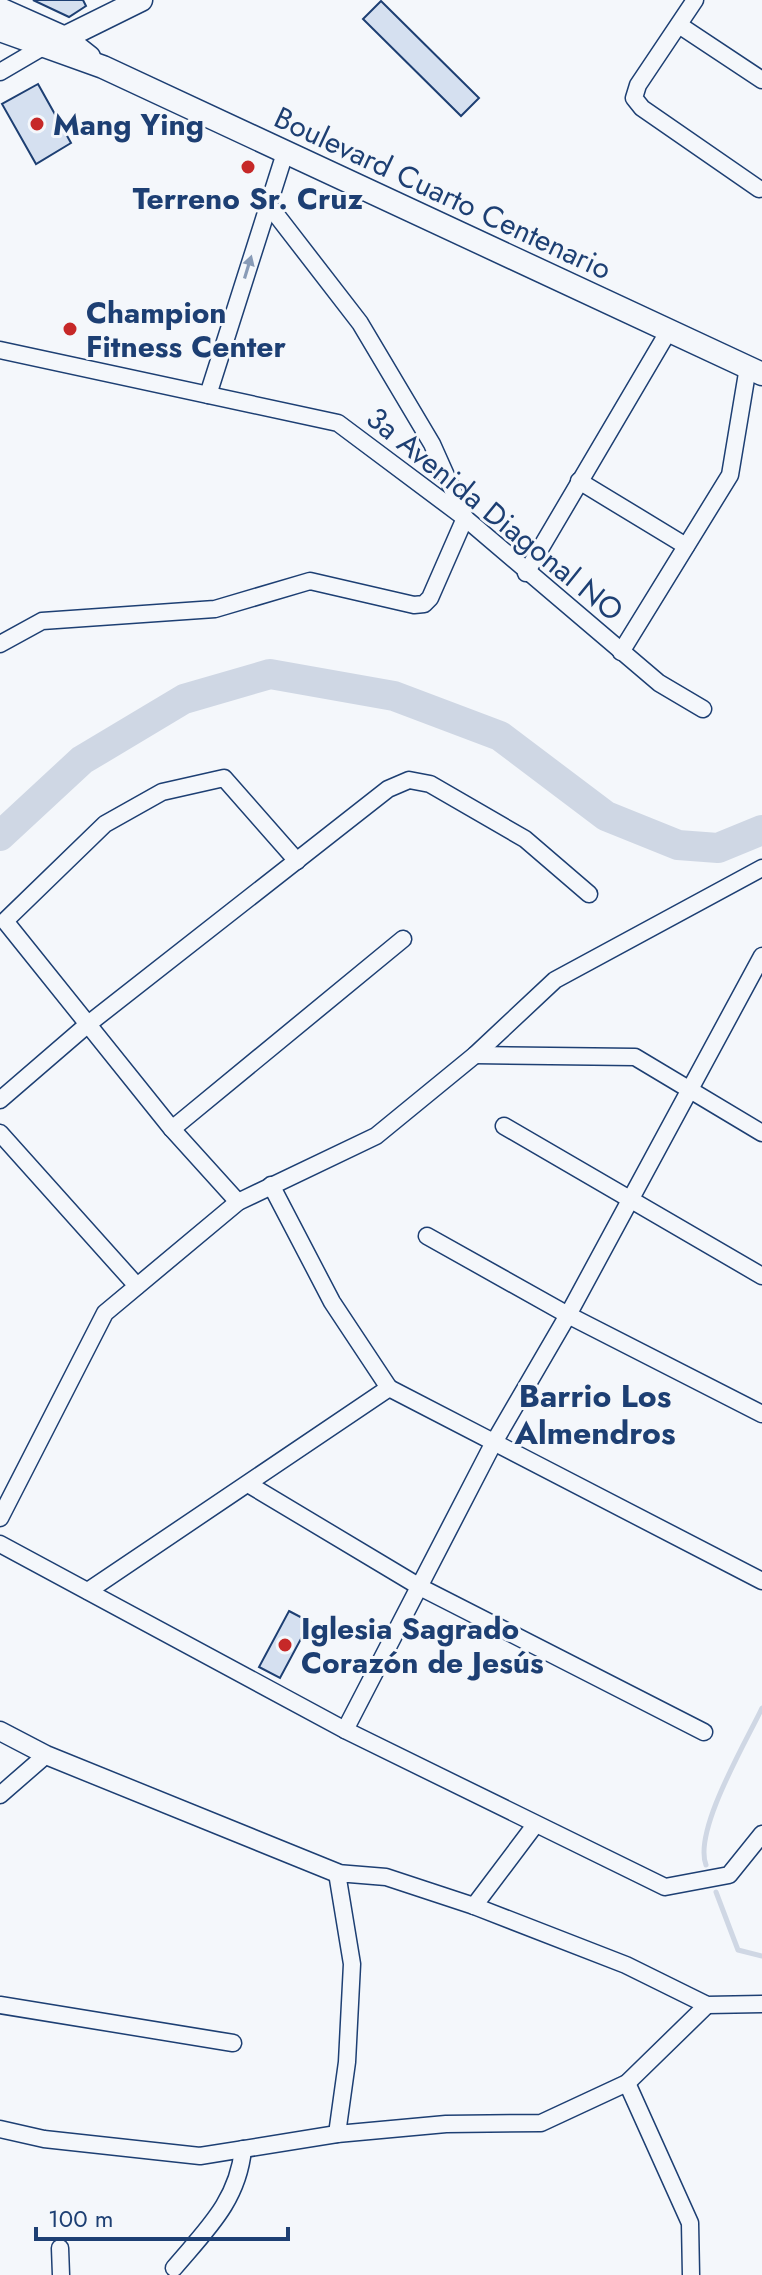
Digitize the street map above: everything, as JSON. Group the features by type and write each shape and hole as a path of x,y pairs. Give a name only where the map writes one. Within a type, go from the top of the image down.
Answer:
{"main road":[{"path":"41,48 141,0"},
{"name":"Boulevard Cuarto Centenario","path":"0,9 65,38 103,67"},
{"name":"Boulevard Cuarto Centenario","path":"0,30 41,48 103,67 756,371"}],"street":[{"path":"695,0 638,85 634,98 642,108 759,189"},
{"path":"679,25 762,80"},
{"path":"0,72 41,48"},
{"path":"208,395 285,153"},
{"path":"0,644 42,621 215,609 310,581 414,605 424,604 430,598 465,518 432,444 360,323 268,204"},
{"path":"526,573 668,332"},
{"name":"3a Avenida Diagonal NO","path":"0,350 338,423 465,518 659,683 703,709"},
{"path":"621,652 730,475 756,371"},
{"path":"579,481 686,546"},
{"path":"238,1202 172,1129 5,921 105,824 162,792 224,778 297,861"},
{"path":"0,1100 87,1025 388,789 409,780 430,784 525,839 589,894"},
{"path":"0,1518 105,1313 238,1202 376,1136 475,1055 555,980 762,868"},
{"path":"172,1129 403,939"},
{"path":"345,1730 493,1444 568,1315 762,956"},
{"path":"475,1055 635,1057 762,1133"},
{"path":"504,1126 762,1276"},
{"path":"0,1133 137,1286"},
{"path":"271,1185 332,1302 389,1388 762,1581"},
{"path":"427,1236 568,1315 762,1414"},
{"path":"88,1591 389,1388"},
{"path":"248,1484 420,1587 704,1732"},
{"path":"0,1544 345,1730 665,1887 729,1875 762,1834"},
{"path":"0,1731 46,1755 337,1873 386,1877 474,1906 626,1965 707,2005 762,2004"},
{"path":"0,1795 46,1755"},
{"path":"474,1906 535,1825"},
{"path":"337,1873 352,1964 347,2062 337,2134"},
{"path":"0,2005 233,2043"},
{"path":"0,2129 44,2139 200,2156 337,2134 446,2124 541,2123 627,2083 707,2005"},
{"path":"627,2083 690,2223 691,2275"},
{"path":"174,2268 233,2193 240,2177 243,2149"},
{"path":"60,2248 61,2275"}],"building":[{"path":"33,0 83,0 86,6 69,17"},
{"path":"381,1 479,98 461,116 363,19"},
{"name":"Mang Ying","path":"38,84 71,143 36,164 2,104"},
{"name":"Iglesia Sagrado Corazón de Jesús","path":"289,1611 310,1622 280,1678 259,1667"}],"waterway":[{"path":"0,836 82,760 184,699 270,674 394,696 500,736 606,816 678,845 718,848 762,830"},
{"path":"706,1865 704,1850 714,1809 762,1708"},
{"path":"716,1892 738,1950 762,1956"}],"place":[{"name":"Mang Ying","path":"37,124"},
{"name":"Terreno Sr. Cruz","path":"248,167"},
{"name":"Champion Fitness Center","path":"70,329"},
{"name":"Iglesia Sagrado Corazón de Jesús","path":"285,1645"}],"district":[{"name":"Barrio Los Almendros","path":"595,1414"}]}
